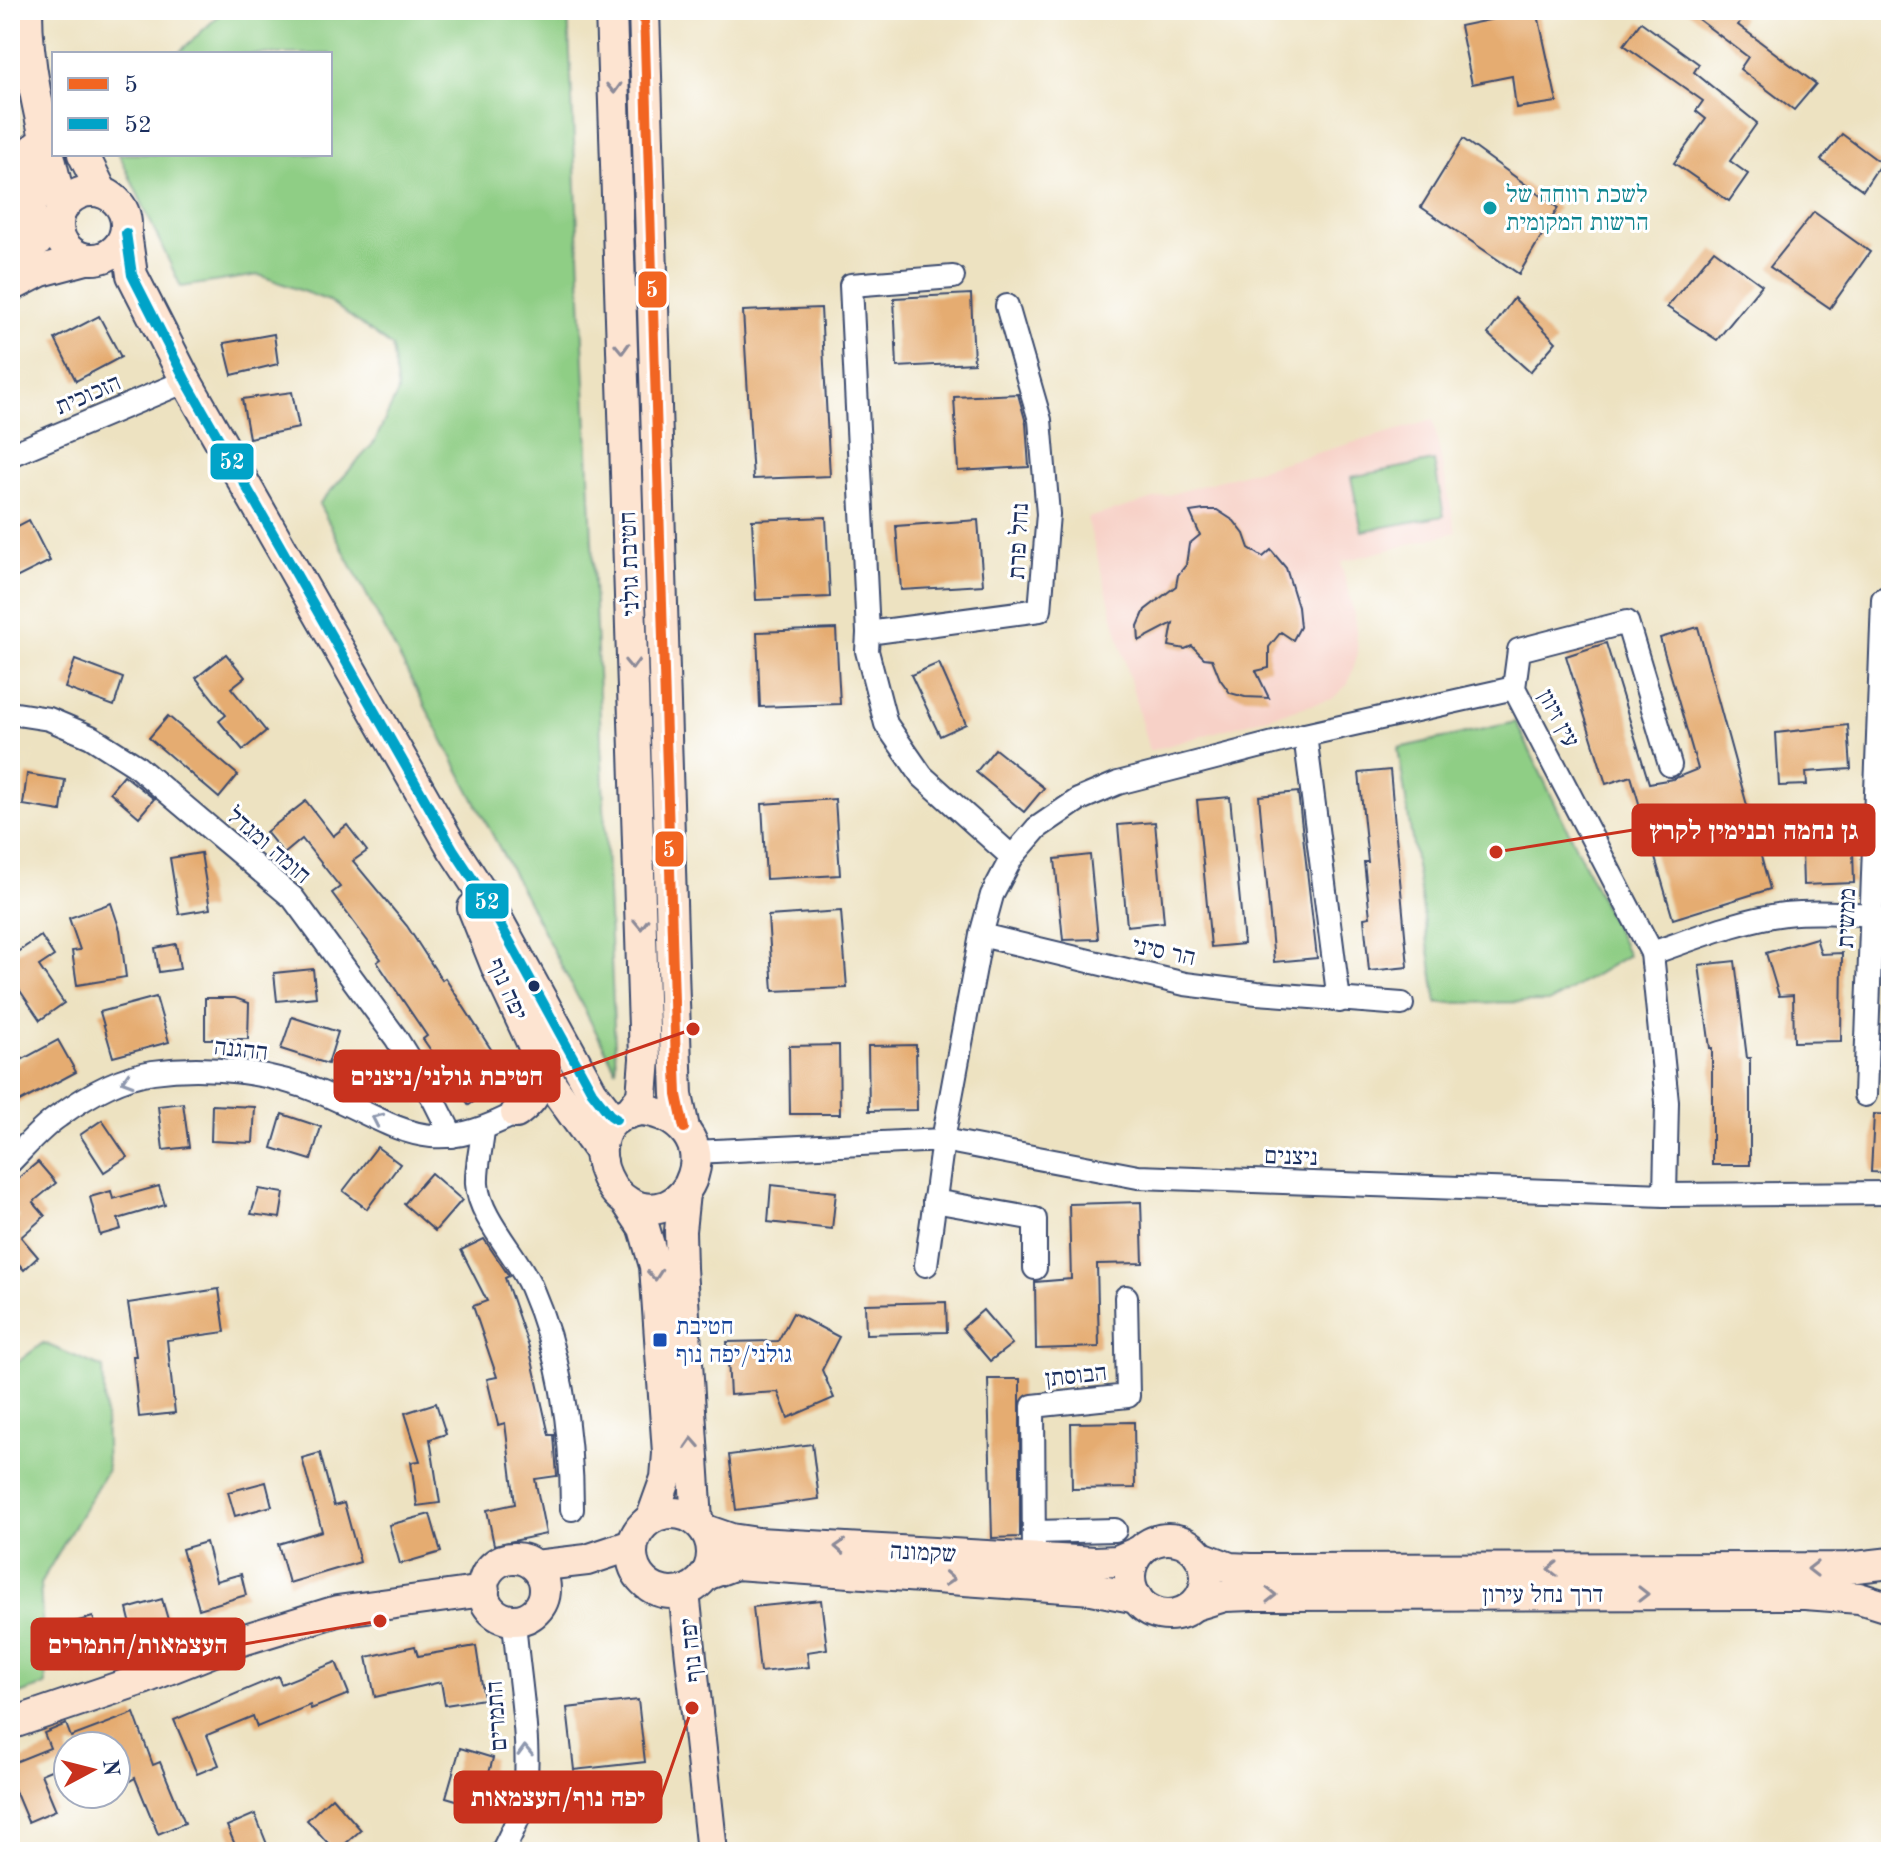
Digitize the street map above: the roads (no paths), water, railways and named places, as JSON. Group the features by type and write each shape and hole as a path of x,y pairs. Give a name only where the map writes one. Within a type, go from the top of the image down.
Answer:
{"street":[{"path":"27,10 29,66 44,92 52,153"},
{"path":"10,236 27,216 34,199 49,64 47,10"},
{"name":"חטיבת גולני","path":"611,10 645,1059 642,1096 623,1116"},
{"name":"חטיבת גולני","path":"644,10 675,1051 677,1095 689,1140"},
{"path":"52,156 60,214 58,229 65,246 88,259"},
{"path":"84,156 102,192"},
{"path":"10,261 34,245 69,199 79,193 91,190 102,192 120,203 125,212 126,233 113,253 103,258 41,271 10,287"},
{"name":"יפה נוף","path":"126,233 132,275 186,381 453,849 489,904 592,1092 610,1115 623,1116"},
{"name":"יפה נוף","path":"88,259 126,287 153,315"},
{"path":"953,277 851,285 867,651 886,724 922,776 1012,857"},
{"name":"נחל פרת","path":"868,633 1040,610 1048,514 1040,420 1007,306"},
{"name":"הזכוכית","path":"10,455 186,381"},
{"name":"ממשית","path":"1865,1095 1883,599"},
{"name":"עין זיוון","path":"1665,1195 1667,1102 1652,953 1514,688 1519,650 1627,622 1670,765"},
{"path":"926,1265 943,1140 981,935 992,895 1012,857 1037,828 1078,800 1118,783 1305,735 1514,688"},
{"name":"חומה ומגדל","path":"10,713 49,719 91,737 135,765 293,898 396,1038 452,1136"},
{"path":"1305,735 1339,1001"},
{"name":"יפה נוף","path":"453,849 497,968 536,1053 552,1085 599,1150 602,1162"},
{"path":"1652,953 1738,924 1786,914 1873,915"},
{"name":"הר סיני","path":"981,935 1185,984 1339,1001 1402,1004"},
{"path":"516,1113 531,1101 538,1090 536,1053"},
{"name":"ההגנה","path":"10,1162 56,1117 89,1096 116,1083 152,1072 226,1071 269,1076 320,1092 400,1130 427,1137 452,1136 483,1129 516,1113"},
{"path":"628,1204 641,1209 657,1209 674,1203 684,1193 694,1174 689,1140 670,1117 653,1111 623,1116 603,1140 602,1162 612,1189 628,1204 644,1228 655,1266 668,1453 666,1478 652,1517"},
{"path":"516,1113 544,1113 578,1124"},
{"path":"483,1129 476,1180 478,1194 530,1286 548,1338 558,1375 570,1446 572,1509"},
{"name":"ניצנים","path":"689,1140 943,1140 1138,1177 1665,1195 1890,1193"},
{"path":"684,1193 680,1231 681,1268 701,1525 712,1553 695,1583 671,1594 647,1585 638,1576 632,1554 641,1526 652,1517 678,1513 701,1525"},
{"path":"934,1201 1035,1219 1035,1268"},
{"name":"הבוסתן","path":"1034,1545 1033,1406 1128,1396 1126,1297"},
{"name":"שקמונה","path":"701,1525 731,1539 758,1543 1034,1545 1117,1561 1140,1551"},
{"path":"1034,1545 1115,1530"},
{"path":"1173,1539 1185,1543 1199,1556 1205,1572 1205,1584 1195,1605 1173,1615 1160,1615 1149,1611 1133,1593 1130,1571 1140,1551 1150,1544 1173,1539"},
{"path":"540,1578 587,1560 632,1554"},
{"name":"דרך נחל עירון","path":"1199,1556 1230,1568 1251,1569 1847,1568 1891,1563"},
{"path":"506,1559 527,1560 540,1578 538,1609 530,1616 510,1620 491,1610 484,1591 489,1571 506,1559"},
{"name":"שקמונה","path":"695,1583 736,1564 1092,1589 1137,1598"},
{"path":"1891,1571 1886,1592 1891,1608"},
{"name":"יפה נוף","path":"695,1583 712,1852"},
{"path":"10,1724 143,1679 239,1641 337,1611 484,1591"},
{"name":"דרך נחל עירון","path":"1195,1605 1225,1596 1251,1595 1805,1594 1859,1598 1891,1608"},
{"name":"התמרים","path":"502,1852 522,1807 525,1781 515,1632 510,1620"}],"place":[{"name":"לשכת רווחה של הרשות המקומית","path":"1490,208"},
{"name":"גן נחמה ובנימין לקרץ","path":"1496,852"},
{"name":"חטיבת גולני/ניצנים","path":"693,1029"},
{"name":"חטיבת גולני/יפה נוף","path":"660,1340"},
{"name":"העצמאות/התמרים","path":"380,1621"},
{"name":"יפה נוף/העצמאות","path":"692,1708"}]}
